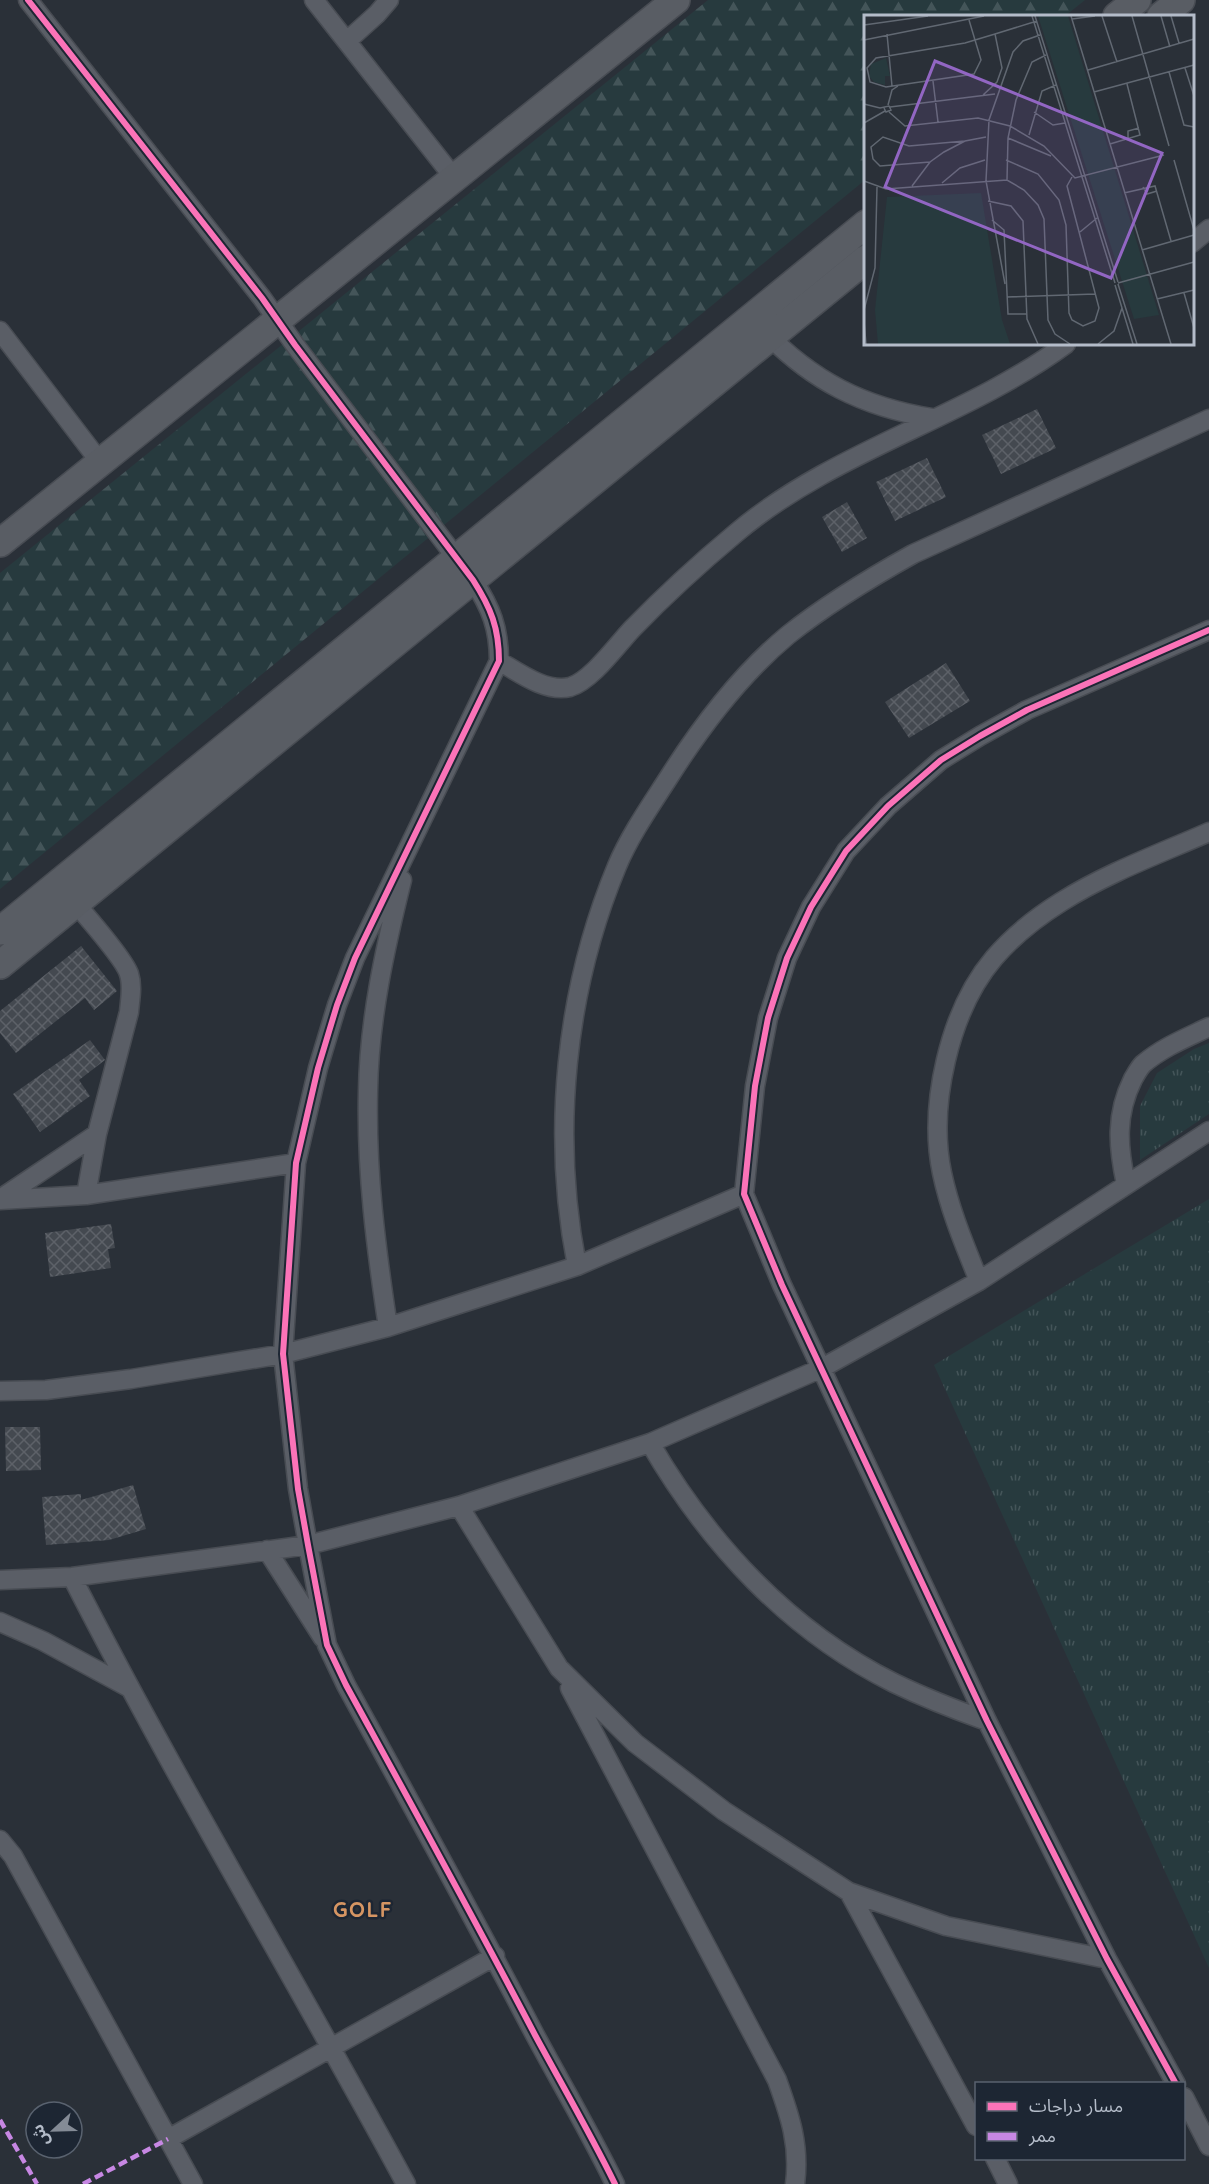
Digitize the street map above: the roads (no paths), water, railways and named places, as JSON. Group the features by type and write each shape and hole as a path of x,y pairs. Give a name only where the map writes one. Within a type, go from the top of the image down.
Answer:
{"street":[{"path":"28,0 278,319 473,580 492,614 499,638 499,661 345,980 318,1068 296,1163 283,1354 298,1489 327,1645"},
{"path":"314,0 455,179"},
{"path":"347,41 389,0"},
{"path":"0,543 676,0"},
{"path":"1118,15 1137,0"},
{"path":"1162,15 1181,0"},
{"path":"0,965 67,894 456,559 864,226"},
{"path":"1194,241 1209,229"},
{"path":"0,931 67,894 473,580 864,262"},
{"path":"752,318 770,338 805,368 844,393 887,409 932,418"},
{"path":"0,332 100,462"},
{"path":"499,661 523,676 550,687 570,687 591,674 633,628 687,575 738,531 791,493 932,418 1005,383 1064,345"},
{"path":"577,1266 565,1185 563,1114 575,1017 586,960 598,915 618,864 684,752 728,694 787,636 869,579 913,554 1209,419"},
{"path":"1175,2082 1107,1959 987,1721 782,1285 744,1194 755,1086 768,1018 787,958 811,907 846,851 888,806 941,760 980,736 1027,710 1209,630"},
{"path":"979,1281 952,1211 942,1171 938,1127 945,1069 953,1036 967,1000 994,958 1030,924 1060,902 1111,875 1209,832"},
{"path":"388,1327 372,1216 368,1162 368,1089 375,1007 410,847"},
{"path":"67,894 120,958 129,975 130,985 129,1012 97,1134 86,1195"},
{"path":"1126,1184 1119,1151 1120,1116 1133,1080 1141,1066 1165,1048 1209,1028"},
{"path":"0,1580 72,1577 308,1545 459,1506 650,1443 822,1368 979,1281 1209,1131"},
{"path":"0,1199 97,1134"},
{"path":"0,1199 86,1195 296,1163"},
{"path":"0,1391 46,1390 283,1354 388,1327 577,1266 744,1194"},
{"path":"650,1443 673,1482 728,1553 762,1589 801,1623 892,1682 937,1703 987,1721"},
{"path":"459,1506 559,1668 777,2080 792,2120 797,2158 794,2184"},
{"path":"267,1550 327,1645 346,1685 495,1956 615,2184"},
{"path":"72,1577 128,1687 332,2046 405,2184"},
{"path":"0,1622 43,1641 128,1687"},
{"path":"559,1668 635,1743 724,1811 849,1892 946,1926 1107,1959"},
{"path":"0,1840 13,1856 192,2184"},
{"path":"849,1892 975,2124"},
{"path":"168,2139 495,1956"},
{"path":"1185,2099 1209,2146"},
{"path":"996,2160 1008,2184"}],"district":[{"name":"GOLF","path":"363,1909"}]}
